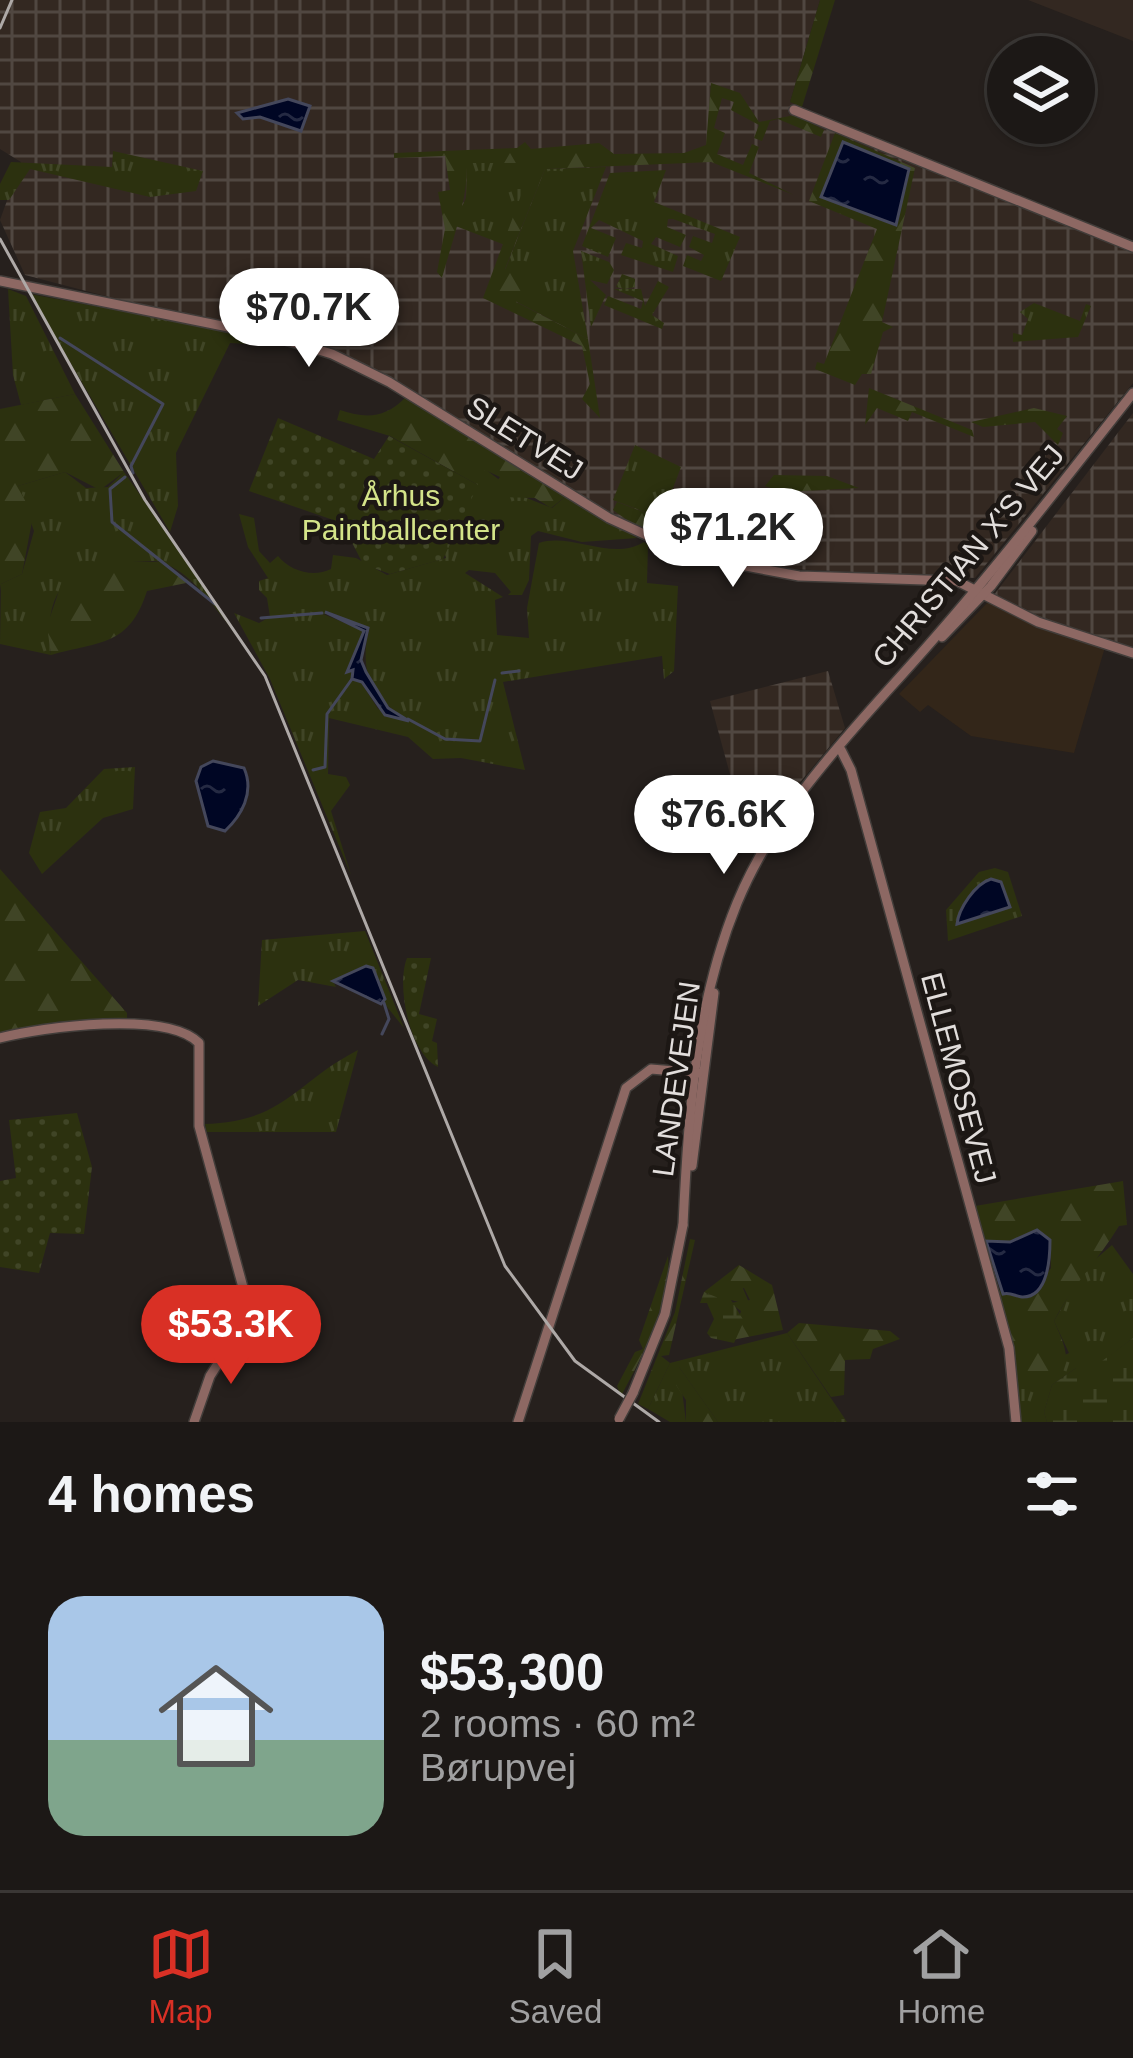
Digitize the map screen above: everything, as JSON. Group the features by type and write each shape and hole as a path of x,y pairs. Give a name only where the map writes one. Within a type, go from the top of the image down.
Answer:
{"street":[{"path":"794,110 1133,247"},
{"name":"SLETVEJ","path":"0,280 272,336 332,354 388,382 609,518 692,556 795,576 939,578 981,592 1046,625 1133,652"},
{"name":"CHRISTIAN X'S VEJ","path":"981,592 1133,393"},
{"name":"CHRISTIAN X'S VEJ","path":"839,749 981,592 1133,402"},
{"name":"LANDEVEJEN","path":"618,1420 665,1314 683,1226 697,1072 724,940 753,868 790,806 839,749"},
{"name":"ELLEMOSEVEJ","path":"839,749 857,792 1009,1348 1016,1422"},
{"path":"0,1038 64,1025 172,1030 199,1043 199,1126 247,1302 243,1325 210,1376 194,1422"},
{"path":"518,1422 626,1088 646,1071 697,1072"}],"shaded area":[{"path":"0,0 820,0 790,102 802,107 799,111 1133,247 1133,383 975,578 754,567 683,549 624,522 355,361 25,275 0,220 21,162 0,149"},
{"path":"1028,0 1133,0 1133,41"},
{"path":"1133,413 1133,655 990,600"},
{"path":"990,600 1105,647 1074,753 971,736 928,705 920,712 899,694"},
{"path":"828,671 845,728 749,844 710,701"}],"green space":[{"path":"820,0 835,0 802,107 790,102"},
{"path":"711,83 740,93 759,122 795,115 824,130 821,137 778,119 770,121 762,141 754,138 759,125 731,110 734,102 722,98 714,128 725,133 717,154 743,165 752,144 759,147 749,173 794,195 711,162 545,169 505,269 528,281 516,302 588,339 600,418 582,399 590,384 582,346 483,298 533,163 467,163 462,206 442,278 437,272 445,229 438,192 450,190 445,156 394,158 394,153 517,148 525,142 531,149 599,143 614,154 684,153 706,145"},
{"path":"835,133 915,168 882,322 893,327 883,332 871,374 862,374 855,385 815,369 817,362 824,364 877,229 809,201"},
{"path":"113,151 203,171 196,191 150,197 30,169 9,200 0,200 0,184 11,162 112,167"},
{"path":"467,162 534,163 505,245 453,225 466,198"},
{"path":"606,167 573,251 588,339 515,301 505,270 545,169"},
{"path":"666,170 654,202 740,237 721,281 683,266 687,255 701,261 704,255 689,247 693,236 712,243 715,234 673,219 668,219 667,227 686,235 680,247 656,237 651,244 678,256 673,272 621,255 626,243 642,248 643,241 599,220 591,228 616,238 608,257 582,246 610,173"},
{"path":"581,251 609,262 614,270 607,284 590,280 606,295 591,327"},
{"path":"622,274 635,279 635,287 625,289 641,289 645,306 658,281 669,287 652,315 664,323 662,329 604,305 608,296 641,309 643,301 614,289 624,289 616,287"},
{"path":"8,289 26,296 75,394 21,405 13,375"},
{"path":"30,294 249,335 247,344 230,343 176,453 178,506 170,532"},
{"path":"1034,303 1080,321 1086,304 1091,306 1078,337 1013,342 1013,333 1022,335 1028,319 1020,312"},
{"path":"869,388 972,430 974,437 912,412 908,421 877,408 865,425"},
{"path":"75,394 124,472 100,490 65,472 18,486 33,516 22,574 1,584 0,591 0,409"},
{"path":"405,398 566,496 551,508 535,498 498,497 493,487 500,477 485,470 478,485 390,436 337,420 340,410 375,415"},
{"path":"1034,408 1067,416 1057,429 1063,433 1058,445 1035,422 983,427 971,422"},
{"name":"Århus Paintballcenter","path":"278,418 374,459 389,436 478,485 443,559 390,574 363,564 342,523 249,491"},
{"path":"635,445 681,467 668,501 720,517 714,538 613,500"},
{"path":"485,469 519,495 552,508 566,496 637,538 582,542 538,531 531,536 529,580 522,595 508,595 511,592 495,573 469,570 465,573 503,597 495,600 497,635 529,638 527,608 539,543 564,541 619,549 644,542 648,545 647,583 678,586 674,671 664,679 662,656 503,682 525,770 461,758 433,759 408,737 329,718 328,774 346,777 350,785 331,811 351,875 270,679 234,613 259,623 270,617 267,598 259,590 259,581 268,578 248,547 239,514 254,518 259,551 270,563 278,556 302,572 331,569 333,555 356,558 387,575 446,558 443,549","holes":["333,613 369,630 370,680 383,700 404,718 378,709 353,670 364,631 323,614"]},
{"path":"65,472 86,488 108,487 124,472 246,647 197,586 173,567 153,561 91,567 64,584 51,614 51,655 0,644 1,584 22,574 34,531 18,486"},
{"path":"774,475 827,476 859,488 785,492 786,534 765,535 764,568 718,558 738,496 754,494 766,503 771,488 765,486"},
{"path":"617,502 714,538 712,548 686,546 647,531 613,510"},
{"path":"100,561 161,562 191,582 147,591 131,623 111,639 51,655 47,626 66,570"},
{"path":"135,767 133,809 103,818 42,874 29,853 40,812 66,808 104,769"},
{"path":"995,868 1008,872 1022,916 948,941 946,910 979,872"},
{"path":"0,869 127,1013 127,1023 61,1021 0,1034"},
{"path":"365,931 404,1028 384,1003 333,981 336,987 298,980 258,1006 262,940"},
{"path":"407,958 431,958 419,1014 437,1019 432,1041 437,1043 438,1067 419,1048 408,1017 403,984"},
{"path":"358,1050 336,1132 207,1132 205,1124 254,1116 272,1108"},
{"path":"77,1113 92,1167 84,1234 50,1233 39,1273 0,1267 0,1181 16,1178 9,1120"},
{"path":"1123,1181 1127,1225 1119,1226 1054,1321 1066,1355 1062,1370 1031,1387 1014,1378 998,1289 1003,1293 1037,1288 1051,1268 1050,1240 1037,1231 1010,1242 986,1241 975,1206"},
{"path":"690,1239 695,1240 669,1355 661,1356 670,1363 648,1409 638,1404 675,1312"},
{"path":"1112,1245 1133,1274 1133,1338 1094,1368 1076,1368 1052,1385 1044,1412 1047,1422 1019,1422 1014,1378 1069,1353 1054,1321 1084,1269"},
{"path":"668,1256 660,1308 646,1346 621,1396 617,1386 635,1352 643,1349 639,1340"},
{"path":"739,1265 772,1285 783,1330 732,1340 741,1311 730,1303 750,1300 744,1288 731,1289 721,1300 704,1292"},
{"path":"732,1286 742,1286 750,1305 731,1300 744,1321 734,1343 711,1338 707,1333 714,1319 707,1303 700,1303 704,1292 721,1299"},
{"path":"799,1323 890,1331 900,1339 873,1349 870,1359 845,1360 844,1395 831,1397 787,1333"},
{"path":"787,1333 847,1422 718,1422 679,1367 686,1422 670,1422 648,1409 670,1363"},
{"path":"1133,1338 1133,1422 1047,1422 1044,1412 1052,1385 1076,1368 1094,1367"},
{"path":"679,1366 718,1422 686,1422 686,1400 676,1385"}],"water":[{"path":"288,99 310,106 301,131 260,117 243,119 237,113"},
{"path":"843,142 909,169 896,225 821,197"},
{"path":"325,612 368,628 361,660 366,672 388,708 409,721 385,715 362,682 352,679 353,670 347,672 364,631"},
{"path":"213,761 244,768 247,777 245,803 225,831 208,826 196,781 201,767"},
{"path":"991,879 1001,882 1010,907 957,924 969,897"},
{"path":"366,966 373,968 385,999 381,1004 333,981"},
{"path":"1037,1230 1050,1240 1043,1283 1031,1295 1003,1294 986,1241 1010,1242"}],"waterway":[{"path":"60,338 163,404 131,466 133,473"},
{"path":"125,477 110,489 112,522 215,604"},
{"path":"261,618 322,613"},
{"path":"502,673 519,671"},
{"path":"313,770 325,767 327,714 352,679"},
{"path":"408,719 445,739 480,741 495,680"},
{"path":"382,1034 389,1019 384,1003"}],"tram line":[{"path":"0,28 12,0"},
{"path":"0,239 145,500 265,676 505,1266 575,1361 659,1422"}]}
